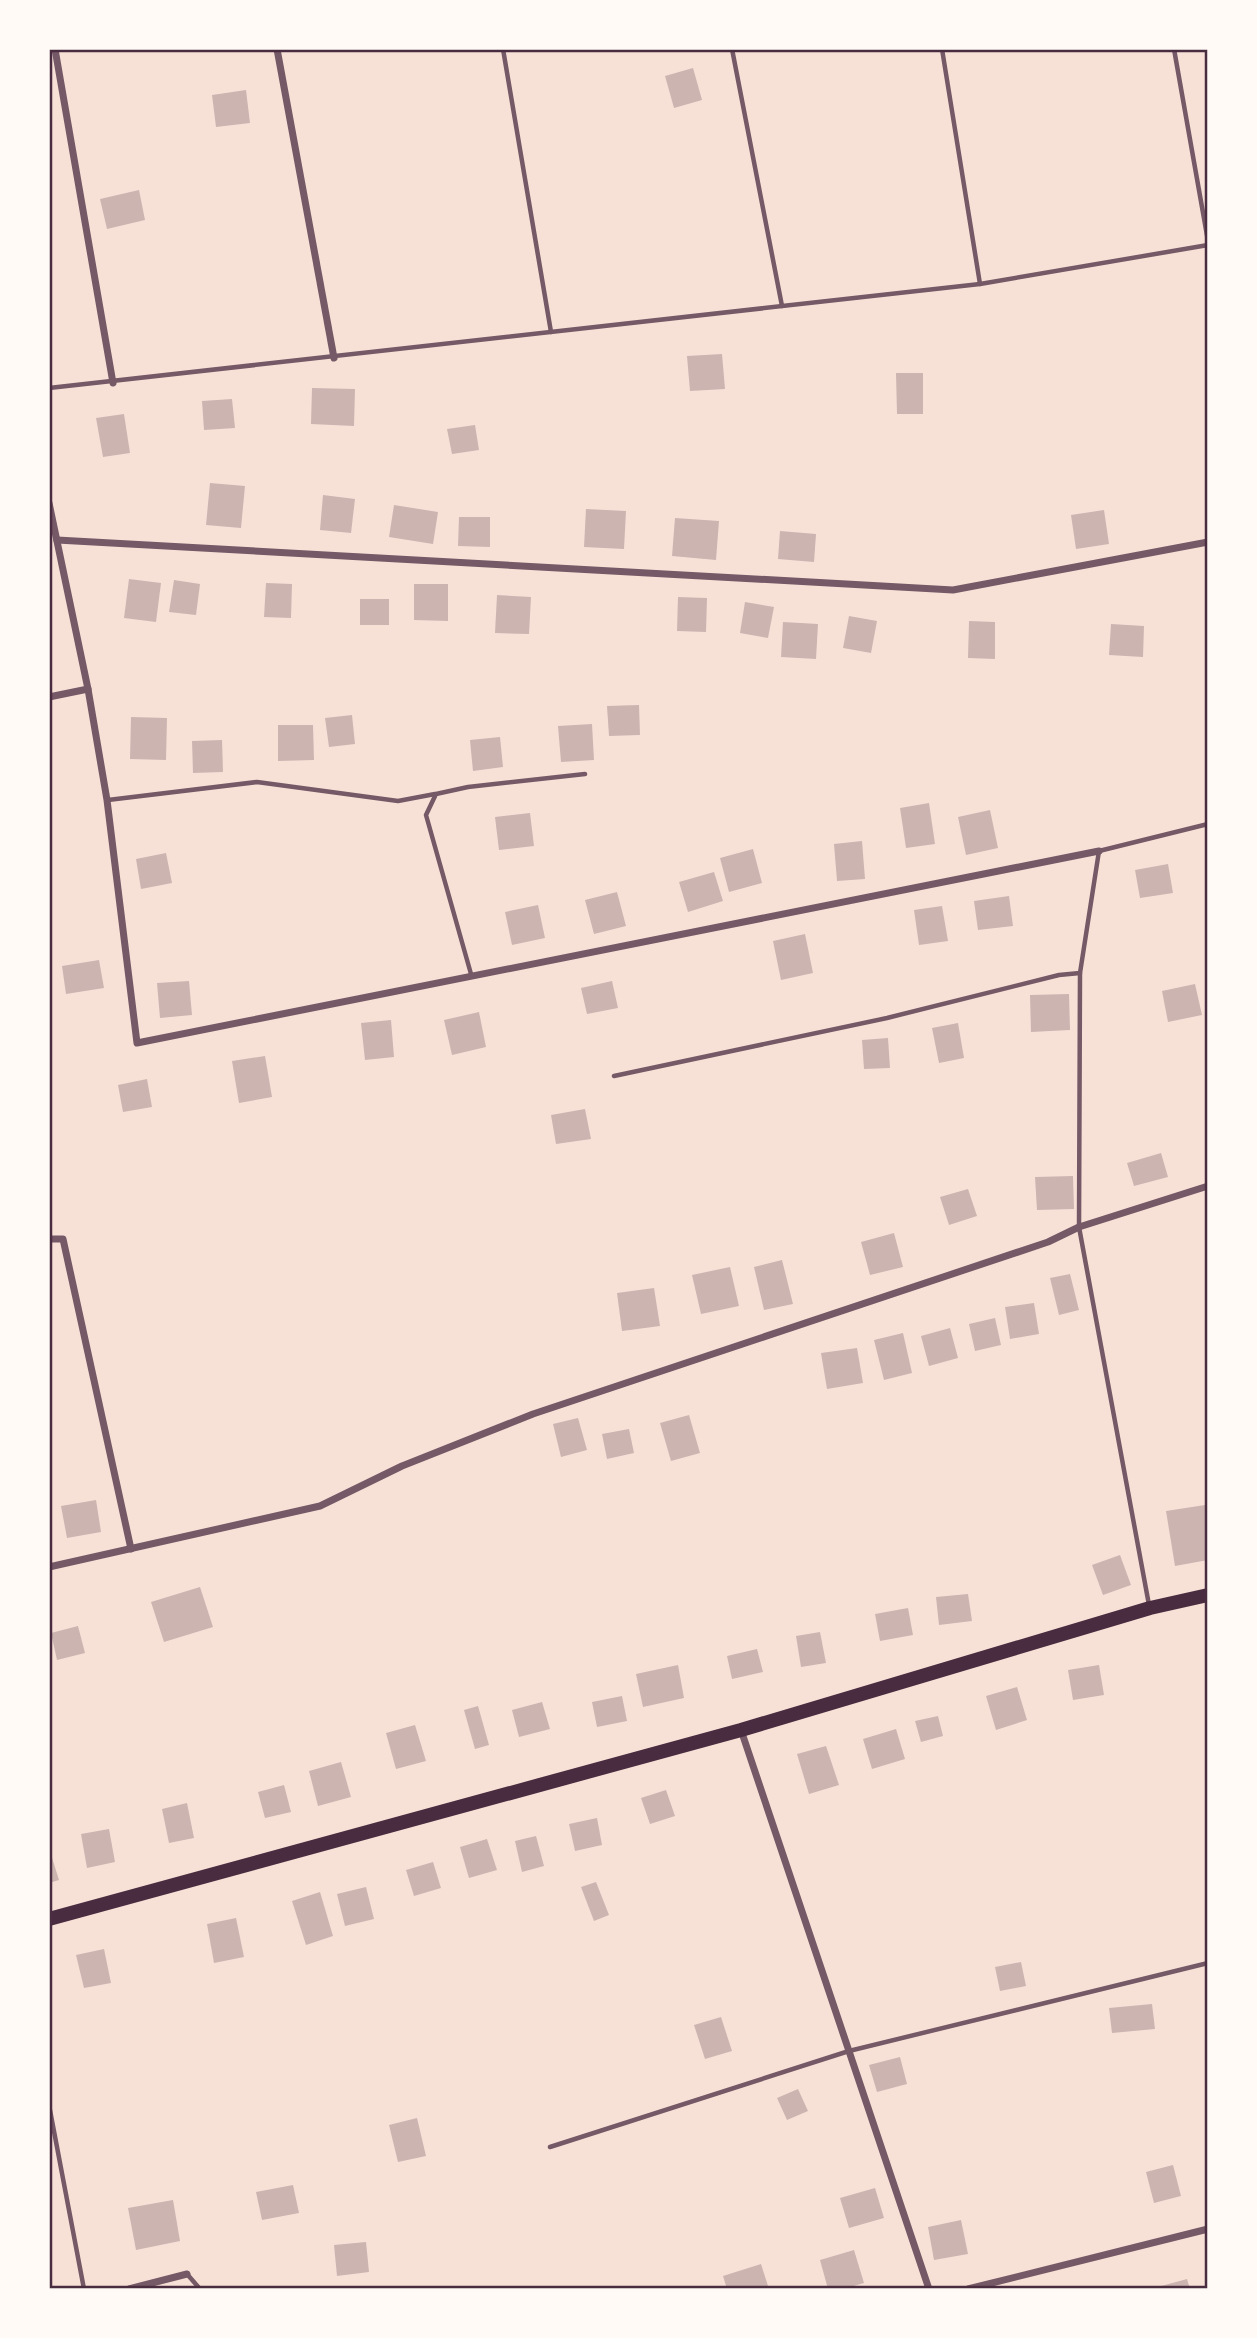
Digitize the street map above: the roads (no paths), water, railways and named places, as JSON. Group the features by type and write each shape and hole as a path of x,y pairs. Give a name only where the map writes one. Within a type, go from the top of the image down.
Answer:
{"main road":[{"path":"49,1919 741,1730 1150,1608 1208,1595"}],"street":[{"path":"55,49 113,383"},
{"path":"277,49 334,358"},
{"path":"49,503 88,689 107,800 136,1043 471,974 1100,851"},
{"path":"57,540 953,590 1208,542"},
{"path":"49,697 88,689"},
{"path":"49,1567 320,1506 402,1466 533,1414 1048,1242 1079,1227 1208,1186"},
{"path":"49,1239 63,1239 131,1549"},
{"path":"741,1730 929,2289"},
{"path":"968,2289 1208,2229"},
{"path":"129,2289 187,2274"}],"lane":[{"path":"503,49 551,332"},
{"path":"732,49 782,306"},
{"path":"942,49 980,284"},
{"path":"49,388 113,383 980,284 1208,243 1174,49"},
{"path":"107,800 257,782 398,801 468,787 585,774"},
{"path":"436,794 426,815 471,974"},
{"path":"1150,1608 1079,1227 1080,973 1100,851 1208,824"},
{"path":"614,1076 887,1018 1059,975 1080,973"},
{"path":"550,2147 849,2050 1208,1964"},
{"path":"49,2105 84,2289"},
{"path":"187,2274 200,2289"}]}
